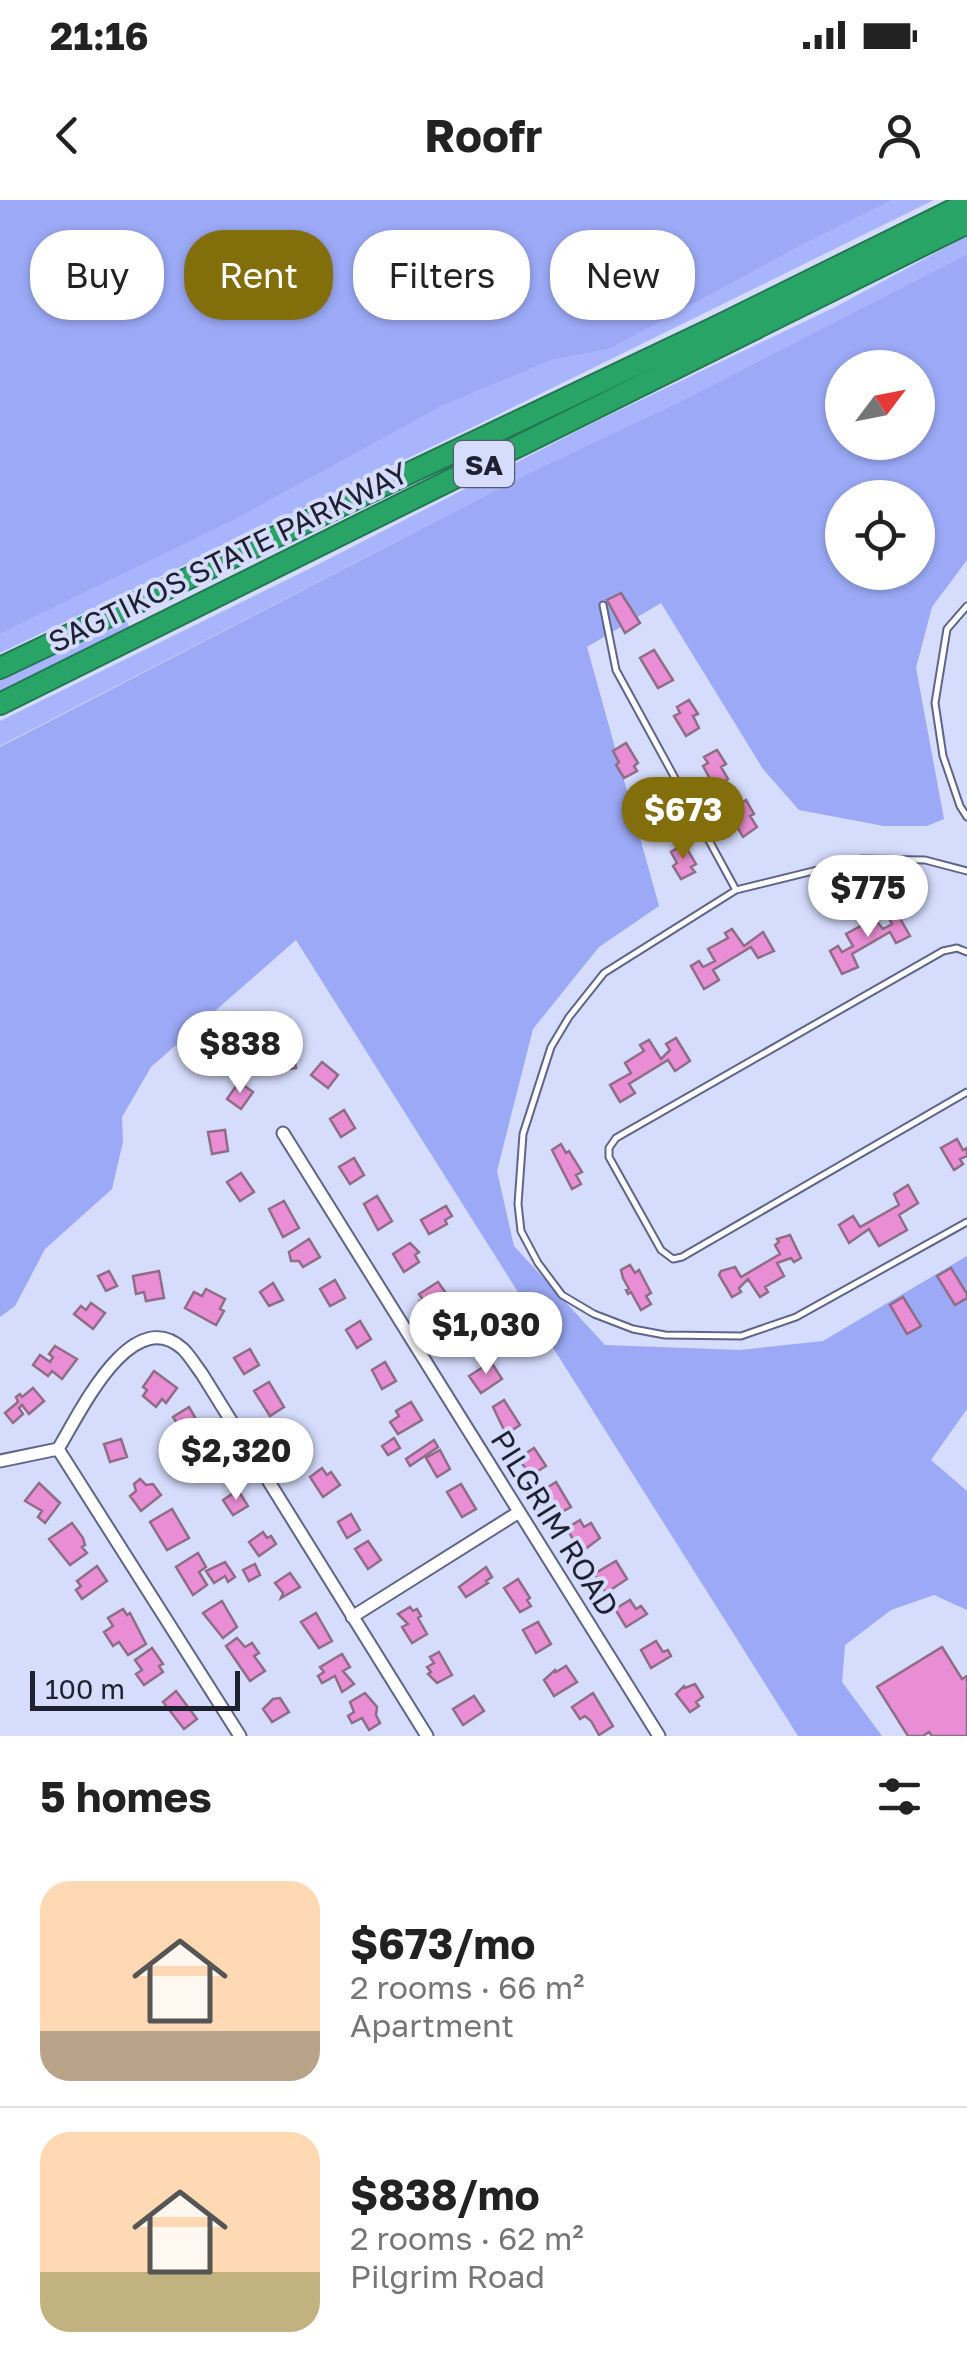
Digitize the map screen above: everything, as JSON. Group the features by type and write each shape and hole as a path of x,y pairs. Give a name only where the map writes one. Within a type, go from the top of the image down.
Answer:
{"highway":[{"name":"SAGTIKOS STATE PARKWAY","path":"0,668 735,318 967,203"},
{"name":"SAGTIKOS STATE PARKWAY","path":"0,704 967,223"}],"street":[{"name":"PILGRIM ROAD","path":"283,1133 659,1736"},
{"path":"0,1461 58,1448 114,1360 128,1347 164,1339 182,1348 202,1374 427,1736"},
{"path":"58,1448 240,1736"},
{"path":"352,1617 518,1512"}],"lane":[{"path":"602,605 616,670 736,890"},
{"path":"967,606 947,629 935,703 943,756 967,817"},
{"path":"967,871 924,860 862,859 736,890 604,973 568,1017 552,1046 523,1134 519,1171 521,1231 562,1295 633,1330 665,1336 742,1336 796,1317 967,1222"},
{"path":"967,952 957,948 943,951 736,1069 616,1138 609,1148 610,1157 661,1250 673,1259 696,1252 967,1092"}],"shaded area":[{"path":"0,200 893,200 695,303 695,230 550,230 550,320 664,320 610,349 552,360 442,406 240,517 0,634"},
{"path":"893,200 934,200 695,318 695,303"},
{"path":"967,236 967,254 681,401 529,473 0,746 0,721 589,425 837,306"},
{"path":"967,254 967,560 932,607 916,668 944,819 927,826 884,826 799,810 763,769 661,603 587,647 659,906 599,947 533,1029 497,1171 514,1246 605,1345 740,1350 823,1341 967,1256 967,1409 931,1460 967,1491 967,1610 934,1595 891,1610 845,1645 842,1682 882,1736 798,1736 296,940 151,1067 122,1117 123,1142 112,1189 45,1249 15,1306 0,1317 0,747 529,473 681,401"},
{"path":"664,320 690,320 0,653 0,634 240,517 442,406 552,360 610,349"},
{"path":"124,616 131,630 0,694 0,676"}],"building":[{"path":"621,593 640,623 625,633 607,600"},
{"path":"654,650 673,680 658,688 640,658"},
{"path":"689,700 698,714 693,716 699,728 686,736 674,716 680,713 677,707"},
{"path":"626,743 638,763 634,766 637,771 624,778 613,751"},
{"path":"717,750 726,764 721,767 728,779 714,786 703,766 708,763 704,757"},
{"path":"655,793 668,813 663,816 666,821 653,828 644,815 648,812 642,801"},
{"path":"746,800 757,827 743,837 731,816 736,812 734,808"},
{"path":"684,844 696,864 691,867 695,872 681,879 671,852"},
{"path":"870,913 883,929 892,924 888,917 897,913 910,936 896,943 890,932 852,954 858,967 842,974 830,951 838,946 842,952 853,946 846,934 866,923 863,917"},
{"path":"732,929 744,946 763,932 774,951 758,958 751,947 713,970 719,980 704,989 691,966 699,961 703,967 715,961 708,949 728,938 725,933"},
{"path":"676,1038 690,1061 675,1071 668,1060 629,1084 635,1093 620,1102 610,1085 631,1073 625,1063 644,1051 640,1045 649,1040 661,1059 670,1050 666,1044"},
{"path":"293,1050 296,1068 276,1071 275,1065 268,1066 267,1057"},
{"path":"322,1062 338,1075 328,1088 311,1075"},
{"path":"239,1082 253,1092 241,1109 227,1099"},
{"path":"344,1110 355,1128 341,1137 330,1119"},
{"path":"225,1130 228,1151 212,1154 208,1132"},
{"path":"957,1139 963,1150 967,1148 967,1156 960,1159 963,1164 954,1170 941,1148"},
{"path":"561,1144 582,1172 576,1175 581,1184 572,1189 552,1150"},
{"path":"354,1158 364,1175 350,1184 339,1167"},
{"path":"241,1173 254,1192 240,1201 227,1182"},
{"path":"908,1185 918,1203 899,1215 907,1230 879,1246 869,1229 849,1243 839,1225 853,1216 860,1227 899,1205 894,1194"},
{"path":"377,1196 392,1221 378,1230 364,1204"},
{"path":"284,1201 299,1228 283,1237 269,1209"},
{"path":"446,1206 452,1216 445,1220 447,1224 429,1234 421,1220"},
{"path":"790,1235 801,1258 777,1263 784,1276 765,1287 768,1292 760,1297 748,1279 739,1288 741,1292 732,1297 719,1275 721,1271 735,1267 741,1277 780,1254 775,1245 777,1239"},
{"path":"309,1239 320,1257 303,1267 299,1261 291,1261 289,1252"},
{"path":"410,1243 419,1252 415,1255 419,1262 404,1272 393,1254"},
{"path":"630,1265 635,1273 639,1270 651,1293 646,1296 651,1304 641,1310 626,1290 629,1289 621,1270"},
{"path":"951,1268 967,1294 955,1305 937,1276"},
{"path":"109,1271 117,1286 106,1291 98,1276"},
{"path":"159,1271 164,1298 146,1301 144,1292 136,1294 133,1276"},
{"path":"335,1280 345,1298 330,1306 320,1289"},
{"path":"438,1282 450,1299 430,1312 419,1294"},
{"path":"273,1283 283,1300 269,1306 260,1292"},
{"path":"206,1289 225,1299 216,1325 185,1308 194,1292 202,1296"},
{"path":"903,1297 921,1326 907,1334 890,1305"},
{"path":"91,1303 105,1313 93,1329 74,1314 81,1306 86,1310"},
{"path":"360,1321 371,1339 357,1348 346,1330"},
{"path":"465,1322 476,1338 455,1352 444,1335"},
{"path":"55,1346 77,1359 62,1379 52,1371 48,1376 33,1365 40,1355 50,1362 53,1357 49,1354"},
{"path":"250,1349 259,1365 244,1374 234,1358"},
{"path":"385,1362 396,1381 382,1389 372,1370"},
{"path":"491,1362 502,1379 481,1393 469,1376"},
{"path":"154,1371 177,1388 166,1403 162,1399 156,1407 143,1396 147,1390 143,1387"},
{"path":"269,1382 284,1407 270,1416 254,1391"},
{"path":"33,1388 44,1401 29,1414 22,1405 19,1408 23,1414 13,1423 5,1413 18,1402 16,1397"},
{"path":"504,1400 520,1425 506,1434 493,1407"},
{"path":"411,1402 422,1420 398,1434 390,1422 399,1416 396,1411"},
{"path":"189,1407 203,1431 188,1441 173,1417"},
{"path":"295,1424 310,1446 296,1455 282,1433"},
{"path":"394,1438 400,1448 388,1455 382,1446"},
{"path":"121,1439 127,1457 110,1462 104,1444"},
{"path":"434,1440 438,1447 410,1466 406,1459"},
{"path":"534,1448 546,1466 532,1475 520,1457"},
{"path":"213,1449 223,1464 204,1476 201,1472 205,1469 198,1459"},
{"path":"440,1450 450,1469 437,1477 426,1458"},
{"path":"322,1468 327,1475 331,1472 340,1485 323,1497 310,1477"},
{"path":"140,1479 146,1485 153,1484 161,1495 141,1511 130,1496"},
{"path":"556,1482 571,1507 556,1515 545,1498 549,1496 545,1489"},
{"path":"39,1483 60,1503 45,1523 38,1517 42,1511 25,1501"},
{"path":"461,1484 476,1509 462,1517 447,1492"},
{"path":"238,1490 248,1506 233,1515 223,1500"},
{"path":"172,1509 189,1538 167,1550 150,1522"},
{"path":"351,1514 360,1530 347,1538 338,1522"},
{"path":"580,1520 584,1527 591,1523 600,1538 580,1553 567,1528"},
{"path":"72,1523 83,1538 82,1547 87,1553 70,1565 49,1539"},
{"path":"263,1532 276,1544 259,1556 249,1542"},
{"path":"368,1541 381,1560 368,1569 355,1549"},
{"path":"198,1553 206,1567 199,1572 207,1585 193,1595 176,1567"},
{"path":"616,1561 627,1579 606,1593 594,1574"},
{"path":"225,1562 235,1577 228,1582 225,1576 214,1583 206,1571"},
{"path":"255,1564 260,1575 249,1581 243,1570"},
{"path":"97,1566 107,1581 82,1599 76,1590 81,1586 77,1581"},
{"path":"486,1567 492,1577 488,1583 466,1597 459,1587"},
{"path":"290,1573 300,1587 281,1598 283,1593 275,1583"},
{"path":"518,1579 531,1606 520,1612 504,1588"},
{"path":"630,1600 636,1609 641,1606 647,1614 626,1627 615,1609"},
{"path":"222,1601 237,1627 223,1638 203,1613"},
{"path":"410,1607 413,1611 417,1609 427,1634 412,1643 402,1627 408,1624 398,1614"},
{"path":"123,1609 127,1615 130,1613 146,1644 128,1655 119,1642 113,1646 104,1632 113,1626 108,1618"},
{"path":"316,1613 332,1641 319,1648 301,1622"},
{"path":"538,1622 551,1644 536,1653 523,1630"},
{"path":"237,1638 245,1647 252,1643 259,1653 254,1656 265,1671 250,1681 226,1646"},
{"path":"656,1641 671,1656 651,1668 641,1650"},
{"path":"942,1647 962,1679 967,1676 967,1736 932,1736 929,1732 908,1736 877,1687"},
{"path":"152,1648 163,1664 159,1666 163,1672 144,1685 136,1674 142,1670 135,1660"},
{"path":"439,1652 452,1675 437,1683 427,1667 434,1663 430,1657"},
{"path":"342,1654 350,1667 343,1671 354,1684 342,1692 335,1676 322,1683 318,1676 324,1672 320,1667"},
{"path":"566,1666 577,1682 554,1696 544,1680"},
{"path":"695,1684 703,1697 690,1712 676,1694 684,1686"},
{"path":"176,1691 197,1719 184,1729 163,1702"},
{"path":"365,1693 377,1707 380,1723 369,1730 362,1718 352,1723 348,1716 354,1712 350,1702"},
{"path":"593,1693 613,1726 599,1735 591,1721 585,1716 580,1719 572,1707"},
{"path":"474,1696 484,1711 463,1725 453,1709"},
{"path":"280,1698 289,1712 272,1722 263,1709"}]}
